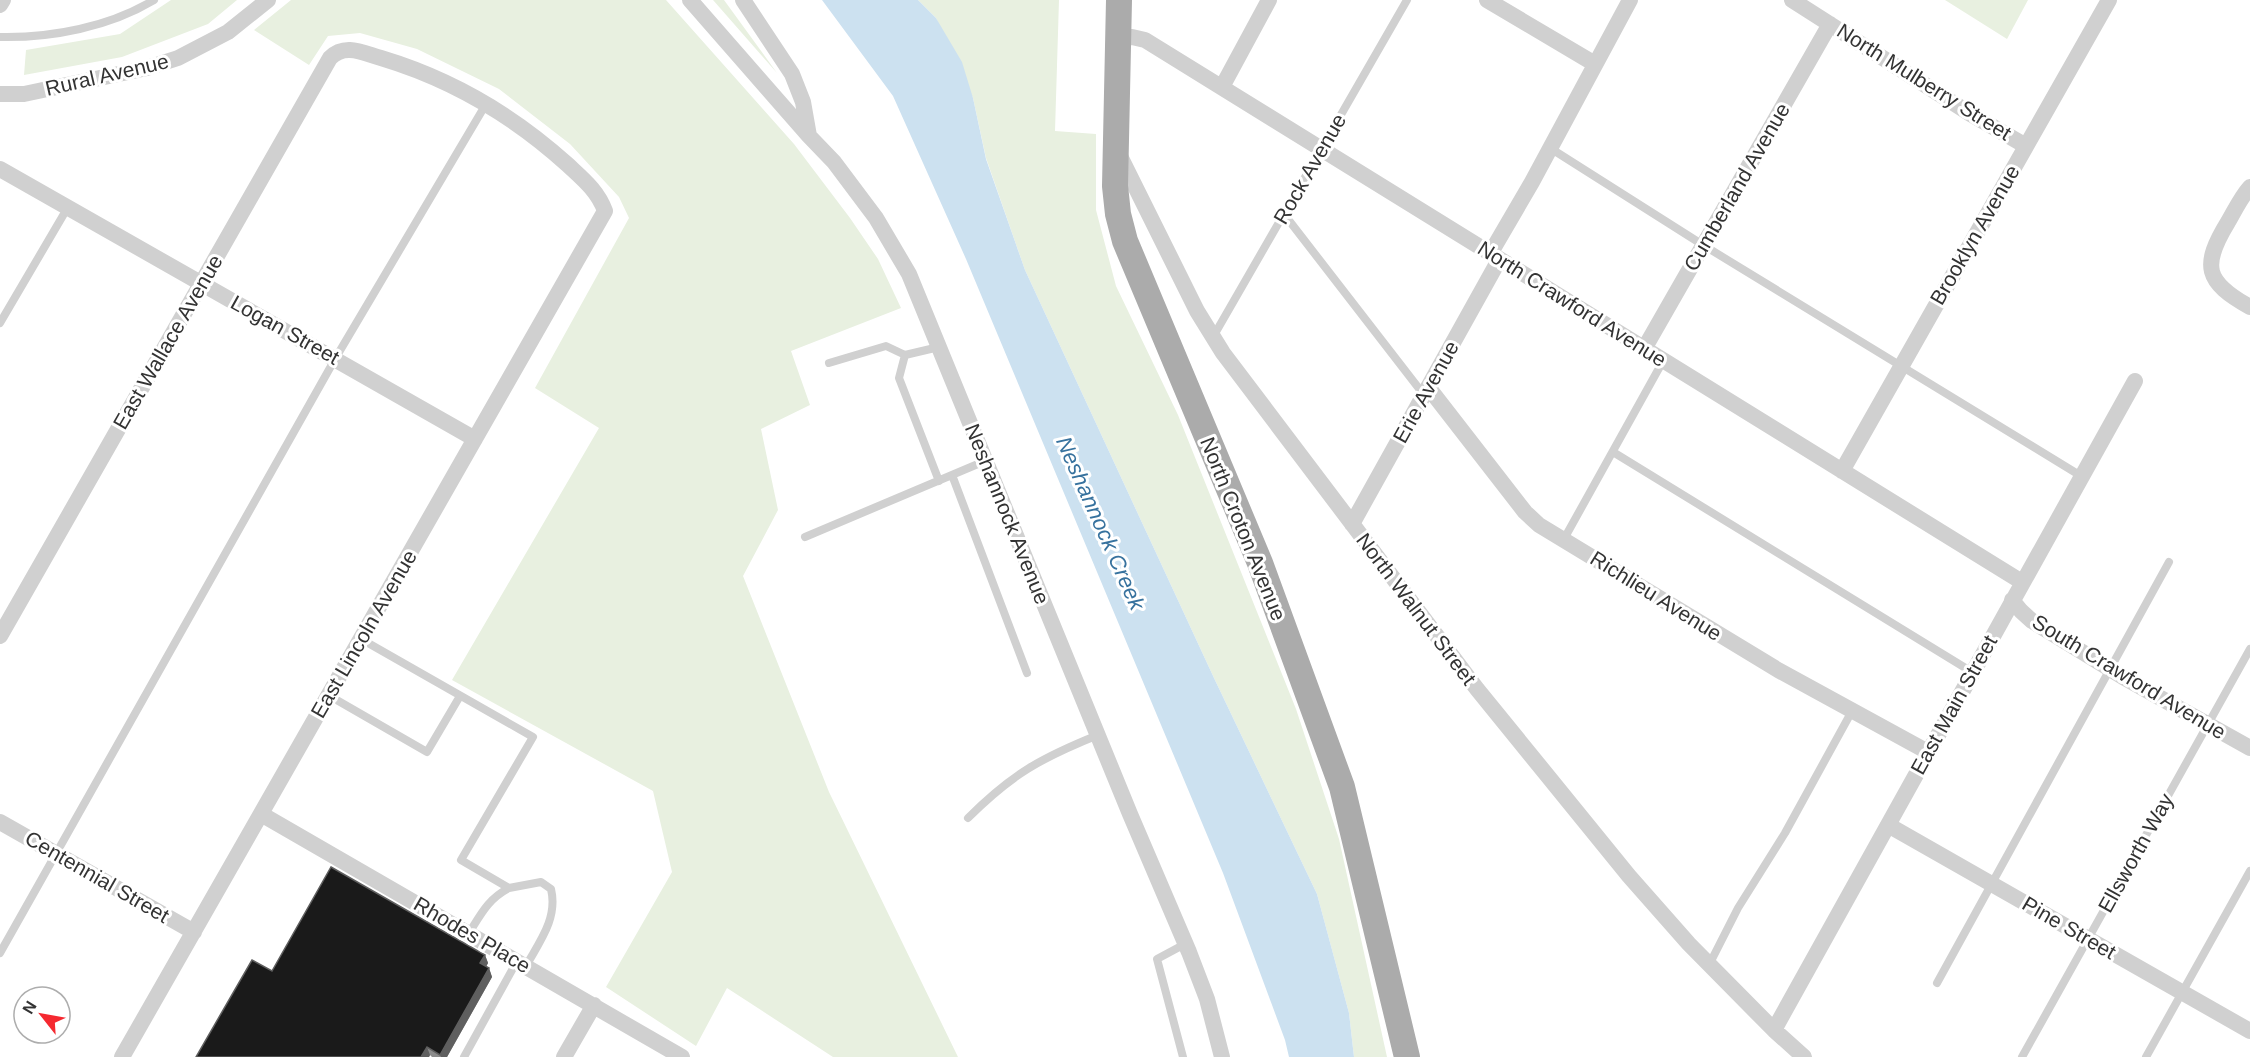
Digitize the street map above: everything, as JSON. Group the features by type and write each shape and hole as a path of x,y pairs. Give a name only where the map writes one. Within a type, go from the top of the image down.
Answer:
{"main road":[{"name":"North Croton Avenue","path":"1119,0 1114,186 1125,241 1260,563 1342,787 1407,1057"}],"street":[{"path":"0,5 3,0"},
{"name":"Rural Avenue","path":"0,94 24,94 147,68 178,58 228,32 268,0"},
{"path":"690,0 809,136"},
{"path":"743,0 792,75 802,102 809,136"},
{"path":"1222,87 1269,0"},
{"path":"1488,0 1595,64"},
{"name":"Erie Avenue","path":"1352,524 1426,391 1550,148 1630,0"},
{"name":"North Mulberry Street","path":"1792,0 2026,146"},
{"name":"Brooklyn Avenue","path":"1842,471 2109,0"},
{"name":"Cumberland Avenue","path":"1644,349 1830,24"},
{"name":"North Crawford Avenue","path":"1118,38 1132,37 1145,40 2022,582"},
{"name":"East Wallace Avenue","path":"0,636 330,58 338,51 350,49 401,64 448,82 486,104"},
{"name":"East Lincoln Avenue","path":"122,1057 605,211 602,202 590,185 554,152 516,122 486,104"},
{"name":"Neshannock Avenue","path":"809,136 834,162 890,240 909,274 1207,999 1222,1057"},
{"name":"North Walnut Street","path":"1116,148 1152,223 1213,338 1352,524 1484,698 1629,876 1709,965 1804,1057"},
{"name":"Logan Street","path":"0,169 475,439"},
{"path":"2250,187 2211,257 2212,271 2217,284 2227,294 2250,307"},
{"name":"East Main Street","path":"1774,1030 2135,381"},
{"name":"Richlieu Avenue","path":"1426,391 1525,512 1539,525 1768,665 1928,752"},
{"name":"South Crawford Avenue","path":"2012,600 2032,621 2110,669 2250,748"},
{"name":"Rhodes Place","path":"261,814 682,1057"},
{"name":"Centennial Street","path":"0,822 194,932"},
{"name":"Pine Street","path":"1888,825 2250,1031"},
{"path":"564,1057 594,1005"}],"lane":[{"path":"0,37 59,33 97,24 122,16 153,0"},
{"name":"Rock Avenue","path":"1213,338 1407,0"},
{"path":"0,953 335,359 486,104"},
{"path":"1550,148 1703,245 2081,476"},
{"path":"0,322 68,207"},
{"name":"Richlieu Avenue","path":"1284,214 1426,391"},
{"path":"829,363 886,346 905,355 939,346"},
{"path":"905,355 899,378 939,481"},
{"path":"1564,539 1663,361"},
{"path":"1613,452 1972,672"},
{"path":"805,537 985,461"},
{"path":"952,475 1027,673"},
{"path":"1936,983 2169,562"},
{"path":"361,639 532,737 461,860 509,888"},
{"name":"Ellsworth Way","path":"2022,1057 2250,649"},
{"path":"328,695 427,752 460,696"},
{"path":"1709,965 1738,908 1785,833 1852,711"},
{"path":"968,818 990,796 1019,773 1041,759 1098,735"},
{"path":"2146,1057 2182,992 2247,885 2250,871"},
{"path":"464,1057 495,1002 549,923 553,912 551,889 541,882 509,888 486,904 469,933"},
{"path":"1183,1057 1157,959 1185,944"}],"green space":[{"path":"171,0 237,0 208,24 122,57 24,75 26,50 120,34"},
{"path":"291,0 666,0 794,144 878,259 901,308 791,351 810,405 761,429 778,510 743,576 829,792 958,1057 833,1057 727,988 696,1046 606,987 672,872 653,791 452,680 599,428 535,388 629,218 619,197 570,144 499,89 417,49 360,33 328,36 309,65 254,30"},
{"path":"713,0 724,0 777,73"},
{"path":"918,0 1059,0 1055,131 1096,134 1096,210 1116,286 1178,415 1296,709 1339,839 1387,1057 1354,1057 1349,1013 1317,894 1025,270 986,158 973,98 936,18"},
{"path":"1945,0 2028,0 2007,39"}],"water":[{"name":"Neshannock Creek","path":"822,0 918,0 936,18 962,62 973,98 986,159 1025,270 1317,894 1349,1013 1354,1057 1289,1057 1285,1040 1223,873 966,259 893,96"}],"building":[{"path":"331,867 485,955 480,963 489,968 440,1055 427,1047 421,1057 196,1057 252,960 272,971"}]}
